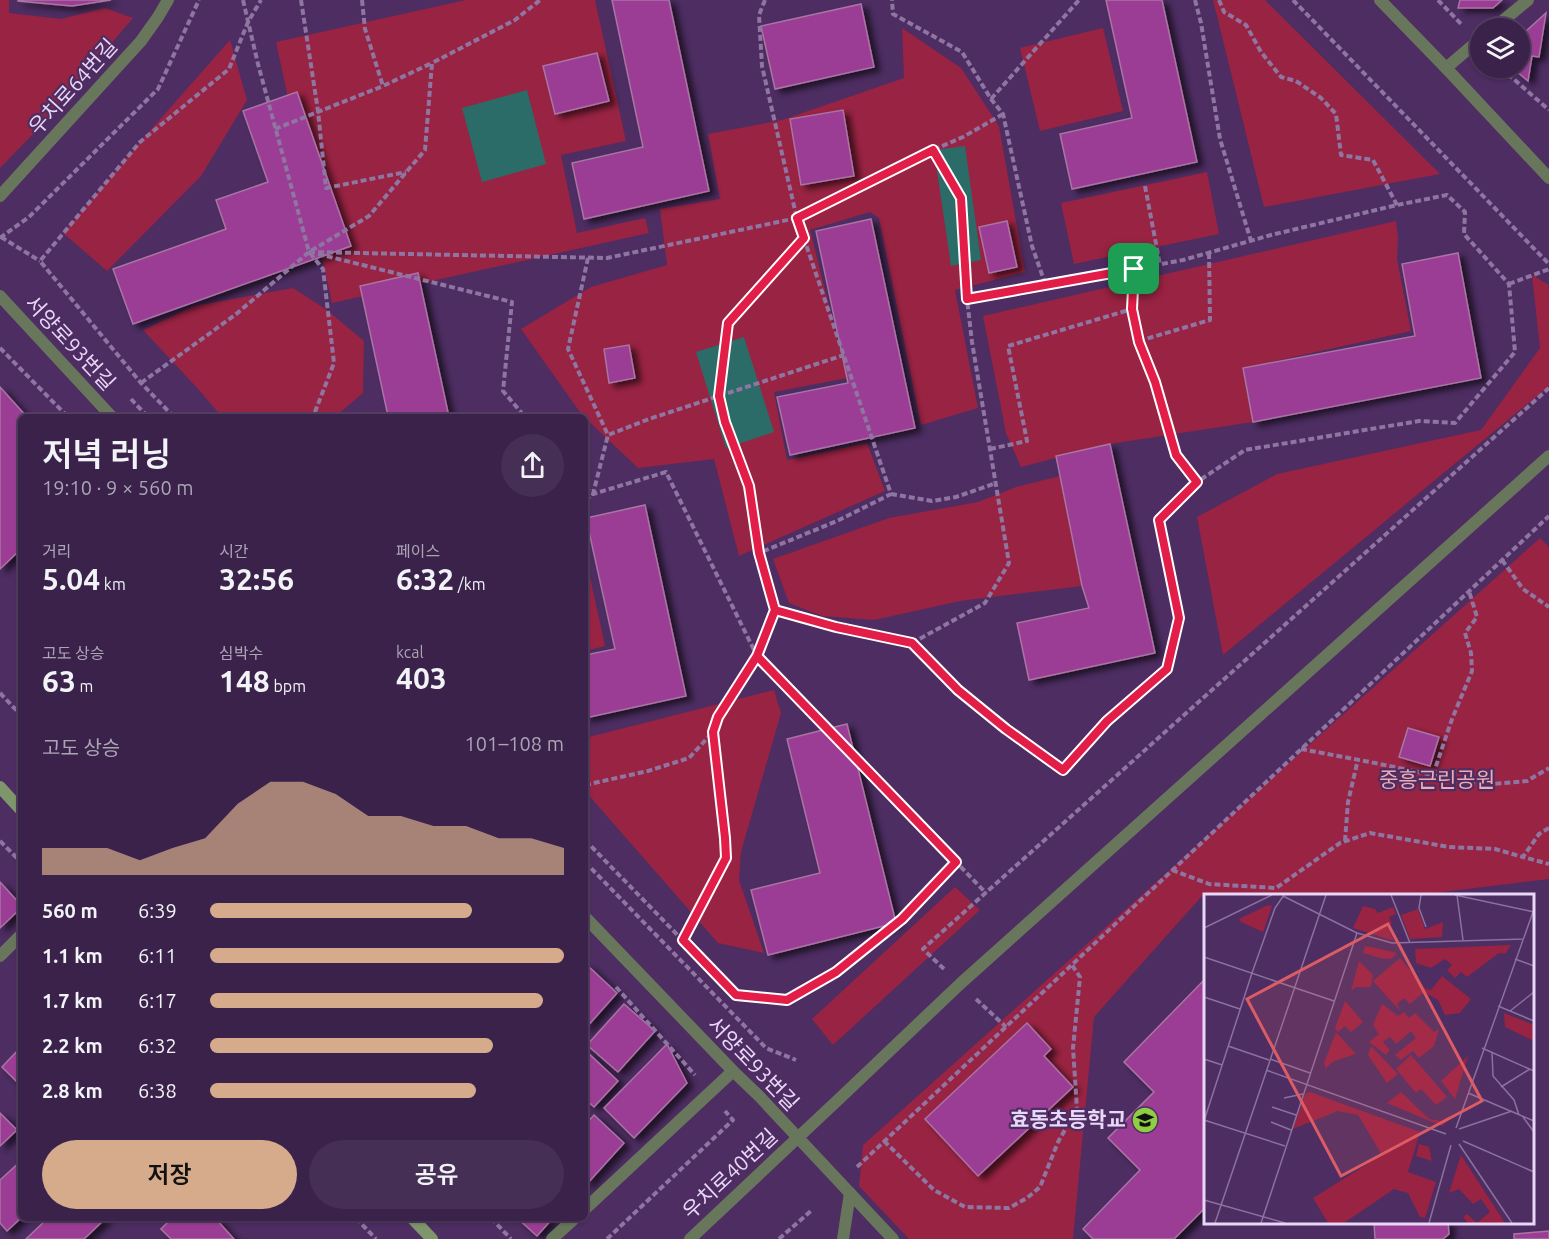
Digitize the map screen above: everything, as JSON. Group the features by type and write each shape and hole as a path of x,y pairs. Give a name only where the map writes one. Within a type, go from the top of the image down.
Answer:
{"main road":[{"path":"0,788 18,807"},
{"path":"415,1221 432,1239"}],"street":[{"name":"우치로64번길","path":"0,196 141,40 168,0"},
{"path":"1380,0 1549,178"},
{"path":"1506,18 1528,0"},
{"path":"1446,68 1470,48"},
{"name":"서양로93번길","path":"0,296 109,414"},
{"name":"우치로40번길","path":"690,1239 960,984 1549,456"},
{"name":"서양로93번길","path":"588,920 760,1097 893,1239"},
{"path":"0,956 18,939"},
{"path":"588,1206 733,1071"},
{"path":"843,1239 850,1193"},
{"path":"552,1239 572,1221"}],"path":[{"path":"171,414 141,384 40,261 1,237 28,216 158,89 199,0"},
{"path":"243,0 309,252 322,269 334,363 314,414"},
{"path":"40,261 140,142 229,69 248,22 261,0"},
{"path":"302,0 318,111 326,188 406,172"},
{"path":"362,0 365,29 383,86"},
{"path":"275,129 383,86 432,63 515,20 540,0"},
{"path":"765,0 759,15 762,66 797,218 891,494"},
{"path":"892,0 893,14 962,52 1003,114 1032,246 1046,286"},
{"path":"991,99 1079,0"},
{"path":"1195,0 1221,139 1251,241"},
{"path":"1219,0 1224,12 1246,25 1261,52 1281,77 1296,81 1321,98 1336,114 1341,155 1373,160 1397,205"},
{"path":"1293,0 1549,264"},
{"path":"141,384 235,315 309,252 369,216 425,150 432,63"},
{"path":"1512,78 1549,110"},
{"path":"309,252 607,258 797,218 963,137 1003,114"},
{"path":"912,643 985,603 1009,562 972,342 961,198 933,150"},
{"path":"1145,186 1160,265"},
{"path":"775,610 836,627 912,643 958,690 1006,729 1063,770 1107,721 1167,669 1179,618 1159,520 1197,482 1245,450 1419,421 1455,423 1515,351 1509,284 1464,234 1465,212 1447,195 1397,205 1160,265 967,299"},
{"path":"588,784 648,771 689,758 713,732 718,717 757,656 775,610 759,553 749,486 725,422 719,396 728,323 804,238"},
{"path":"309,252 512,302 503,391 522,414"},
{"path":"1139,342 1210,320 1209,252"},
{"path":"588,258 568,349 608,435 593,494"},
{"path":"1134,269 1132,309 1139,342 1155,382 1176,455 1197,482"},
{"path":"1509,284 1549,269"},
{"path":"990,450 1027,441 1008,346 1132,309"},
{"path":"0,348 65,414"},
{"path":"608,435 649,419 844,355"},
{"path":"1006,1027 923,949 1549,388"},
{"path":"588,498 593,494 666,472 757,656 986,893"},
{"path":"759,553 837,521 891,494 932,501 956,497 996,483"},
{"path":"588,490 593,494"},
{"path":"855,1169 1549,516"},
{"path":"1502,560 1523,589 1549,607"},
{"path":"1433,775 1452,719 1472,671 1472,653 1465,633 1477,618 1469,591"},
{"path":"0,693 18,712"},
{"path":"683,940 726,858 713,732"},
{"path":"1300,749 1481,784 1527,781 1549,768"},
{"path":"1345,841 1348,802 1358,759"},
{"path":"1523,857 1539,834 1549,828"},
{"path":"1172,870 1209,885 1276,888 1345,841 1370,833 1449,847 1495,849 1549,864"},
{"path":"0,841 18,859"},
{"path":"588,843 736,995 787,1000 836,972 902,919 956,862"},
{"path":"588,865 766,1048 796,1060"},
{"path":"884,1141 934,1190 965,1207 1010,1208 1040,1187 1058,1142 1077,1110 1073,1048 1080,977 1072,965"},
{"path":"607,1239 733,1120 608,979"},
{"path":"779,1239 812,1210"},
{"path":"359,1221 376,1239"},
{"path":"494,1221 511,1239"}],"green space":[{"path":"0,0 9,0 9,13 61,19 105,8 133,18 38,129 0,168"},
{"path":"466,0 595,0 626,141 561,155 577,233 645,218 649,233 332,303 276,42"},
{"path":"1213,0 1265,0 1440,174 1264,207"},
{"path":"902,28 961,68 999,126 1025,272 955,290 978,408 921,425 879,218 870,212 810,230 847,378 774,392 787,460 867,443 885,491 739,556 714,459 638,468 588,421 588,414 581,414 521,329 591,287 667,265 660,209 720,199 708,134 782,120 904,78"},
{"path":"1103,28 1123,111 1040,131 1020,48"},
{"path":"230,40 247,100 201,176 107,271 63,233"},
{"path":"1207,172 1219,234 1074,264 1061,203"},
{"path":"1396,221 1397,259 1411,331 1244,368 1253,422 1110,444 1021,467 1006,433 983,316"},
{"path":"1532,275 1549,285 1549,386 1223,655 1197,517 1277,474 1481,430 1540,348"},
{"path":"293,288 327,310 364,341 363,393 338,414 219,414 143,330 194,306"},
{"path":"1060,476 1082,586 960,601 874,620 822,616 789,603 773,559 889,518 978,502 1016,487"},
{"name":"중흥근린공원","path":"1540,538 1549,547 1549,879 1426,894 1204,894 1094,1017 1073,1239 909,1239 859,1186 863,1145"},
{"path":"588,568 605,646 588,650"},
{"path":"774,690 781,713 741,852 739,880 764,953 718,943 588,794 588,737"},
{"path":"955,887 980,910 833,1045 812,1019"}],"shaded area":[{"path":"527,90 546,164 482,182 462,108"},
{"path":"965,146 981,260 951,266 934,150"},
{"path":"744,337 774,432 726,448 696,352"}],"building":[{"path":"18,0 111,0 72,6"},
{"path":"612,0 669,0 709,191 584,219 572,163 643,147"},
{"path":"1106,0 1162,0 1197,162 1072,189 1060,134 1132,118"},
{"path":"1460,0 1502,0 1493,8 1458,8"},
{"path":"861,4 874,67 775,89 761,26"},
{"path":"1546,13 1539,57 1532,56 1530,68 1530,28"},
{"path":"597,53 609,101 555,114 543,66"},
{"path":"297,92 351,246 133,324 113,269 226,229 216,200 268,182 243,111"},
{"path":"843,110 854,176 801,185 790,119"},
{"path":"871,219 915,428 790,455 777,397 848,383 816,231"},
{"path":"1007,221 1017,267 989,273 979,227"},
{"path":"1458,253 1481,378 1253,422 1243,368 1415,336 1402,264"},
{"path":"418,273 448,414 388,414 360,286"},
{"path":"629,345 635,378 609,383 604,349"},
{"path":"0,387 24,414 18,414 18,552 0,569"},
{"path":"1110,444 1155,653 1029,680 1017,623 1089,608 1082,586 1056,456"},
{"path":"645,505 686,696 588,717 588,654 615,649 588,527 588,518"},
{"path":"847,724 896,923 768,955 751,890 820,873 787,739"},
{"path":"1408,728 1439,737 1430,766 1399,757"},
{"path":"0,882 18,902 18,911 0,928"},
{"path":"588,966 617,993 588,1026"},
{"path":"1204,980 1204,1209 1174,1239 1093,1239 1083,1229 1140,1170 1108,1138 1154,1092 1124,1062"},
{"path":"624,1004 655,1031 618,1072 588,1044"},
{"path":"1027,1023 1051,1049 1044,1056 1073,1087 978,1176 925,1119"},
{"path":"667,1044 687,1083 634,1138 604,1108"},
{"path":"18,1050 18,1083 2,1067"},
{"path":"588,1053 618,1081 594,1107 588,1102"},
{"path":"0,1113 17,1130 0,1146"},
{"path":"594,1115 624,1143 588,1183 588,1122"},
{"path":"18,1164 18,1221 7,1231 0,1223 0,1180"},
{"path":"45,1221 103,1221 84,1239 26,1239"},
{"path":"169,1221 218,1221 234,1239 171,1239 161,1229"},
{"path":"520,1221 550,1221 537,1236"},
{"path":"1374,1224 1448,1224 1449,1234 1443,1239 1375,1239"},
{"path":"1549,1231 1549,1239 1514,1239 1514,1234"}],"place":[{"name":"효동초등학교","path":"1145,1120"}],"route":[{"path":"1134,269 967,299 961,198 933,150 797,218 804,238 728,323 719,396 725,422 749,486 759,553 775,610 757,656 718,717 713,732 726,858 683,940 736,995 787,1000 836,972 902,919 956,862 757,656 775,610 836,627 912,643 958,690 1006,729 1063,770 1107,721 1167,669 1179,618 1159,520 1197,482 1176,455 1155,382 1139,342 1132,309 1134,269"}]}
